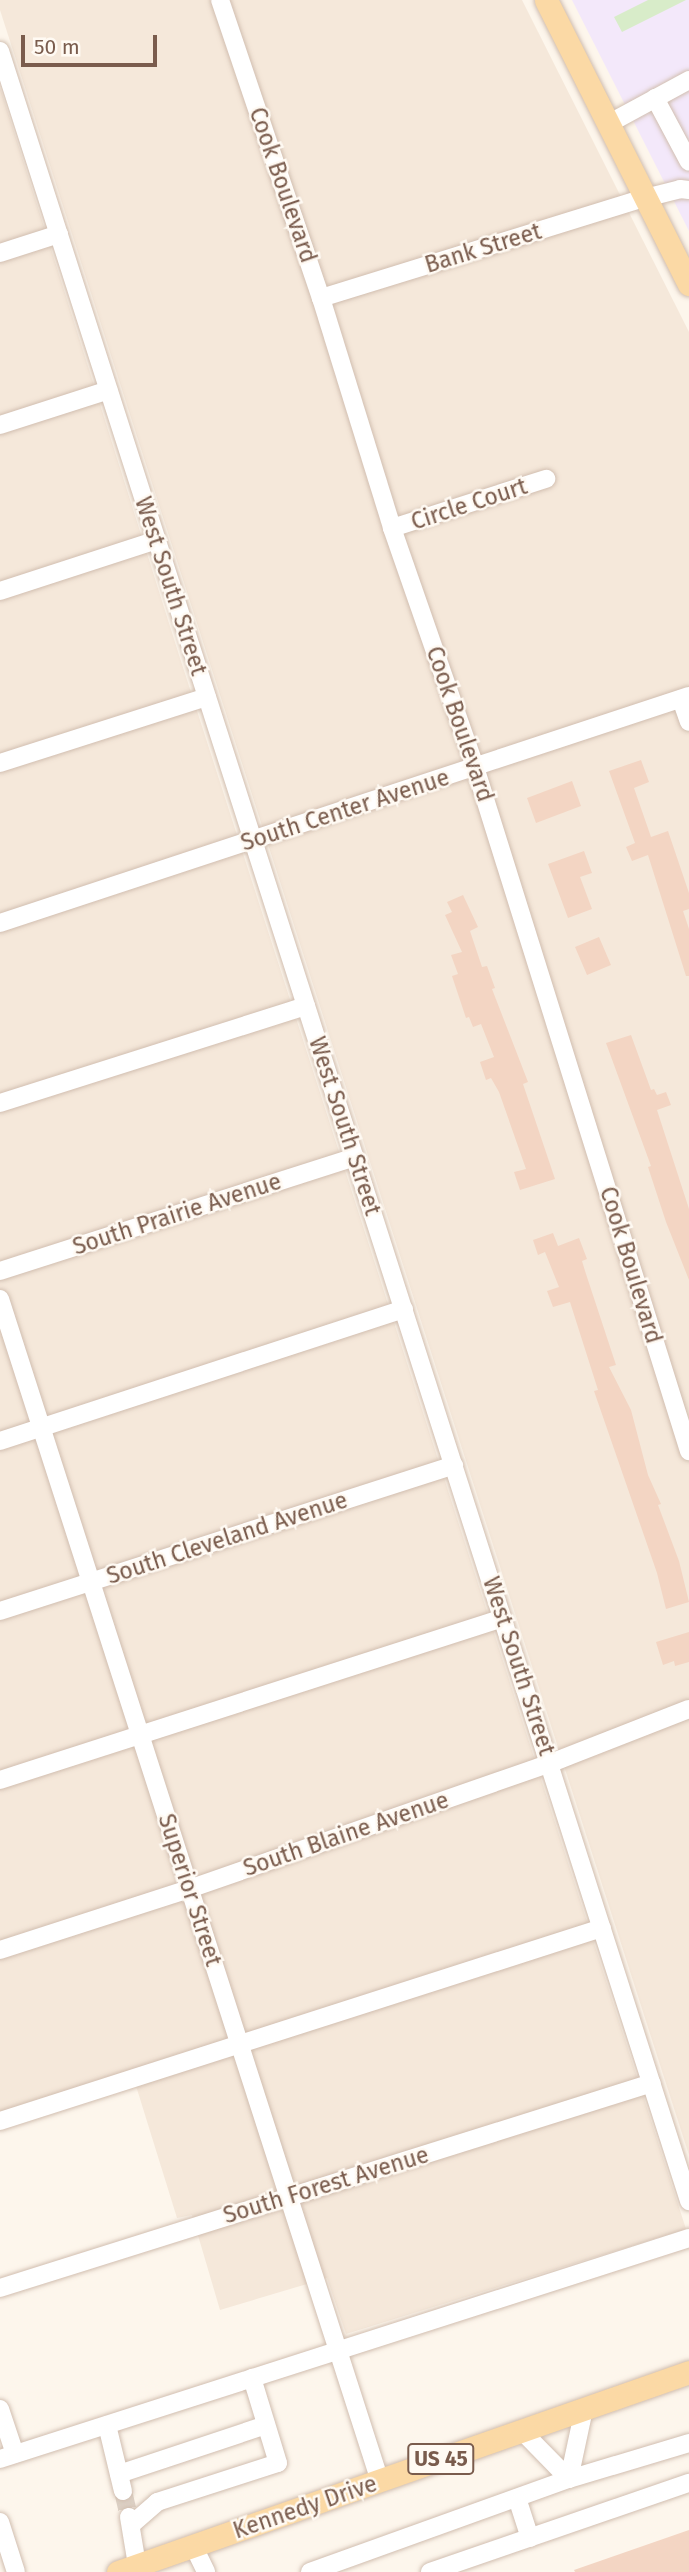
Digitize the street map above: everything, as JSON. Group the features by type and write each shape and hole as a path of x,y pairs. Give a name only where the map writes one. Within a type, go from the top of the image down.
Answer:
{"main road":[{"path":"546,0 689,284"},
{"name":"Kennedy Drive","path":"127,2569 689,2372"}],"street":[{"name":"Cook Boulevard","path":"220,0 321,298 392,528 475,766 689,1451"},
{"name":"West South Street","path":"0,51 5,81 59,234 551,1763 689,2201"},
{"path":"608,124 689,80"},
{"path":"655,98 682,134 689,162"},
{"name":"Bank Street","path":"321,298 645,198 680,188 689,190"},
{"path":"0,253 59,234"},
{"path":"0,425 109,390"},
{"name":"Circle Court","path":"392,528 546,479"},
{"path":"0,591 157,540"},
{"path":"0,763 207,697"},
{"path":"685,697 689,722"},
{"name":"South Center Avenue","path":"0,923 685,697"},
{"path":"0,1103 306,1006"},
{"name":"South Prairie Avenue","path":"0,1271 355,1157"},
{"name":"Superior Street","path":"0,1300 380,2481"},
{"path":"0,1441 404,1309"},
{"name":"South Cleveland Avenue","path":"0,1611 453,1465"},
{"path":"0,1780 503,1618"},
{"name":"South Blaine Avenue","path":"0,1950 190,1889 551,1763 689,1709"},
{"path":"0,2121 602,1928"},
{"name":"South Forest Avenue","path":"0,2288 652,2083"},
{"path":"0,2409 7,2456 689,2238"},
{"path":"127,2569 130,2521 157,2502 278,2463 252,2378"},
{"path":"569,2479 584,2409"},
{"path":"107,2425 121,2482 266,2426"},
{"path":"522,2431 569,2479"},
{"path":"310,2572 569,2479 689,2443"},
{"path":"430,2572 689,2483"},
{"path":"517,2498 530,2538"},
{"path":"0,2522 16,2572"},
{"path":"193,2545 206,2572"}],"shaded area":[{"path":"0,0 522,0 689,332 689,2155 0,10"},
{"path":"572,0 689,0 689,231"},
{"path":"0,87 179,655 686,2229 346,2334 327,2278 220,2310 192,2215 177,2218 132,2073 0,2113"}],"green space":[{"path":"648,0 686,0 622,32 614,17"}],"building":[{"path":"641,760 649,782 634,788 651,837 668,831 689,893 689,909 683,911 689,929 689,976 686,976 648,855 632,861 626,847 635,843 609,771"},
{"path":"572,781 581,806 536,823 527,798"},
{"path":"584,851 592,873 580,877 592,909 568,918 548,864"},
{"path":"463,895 478,927 470,931 482,967 487,966 495,988 492,989 528,1082 523,1084 555,1179 520,1190 514,1172 526,1169 499,1092 491,1078 486,1080 480,1062 494,1057 481,1024 473,1027 469,1017 466,1018 452,976 458,974 451,955 462,952 445,915 452,912 447,902"},
{"path":"599,937 611,965 587,975 575,947"},
{"path":"631,1035 651,1090 654,1089 657,1095 666,1092 671,1105 657,1110 689,1209 689,1280 666,1222 648,1167 651,1166 606,1043"},
{"path":"553,1233 558,1246 579,1238 587,1259 582,1261 616,1365 609,1367 631,1410 648,1475 661,1504 658,1505 679,1561 689,1602 666,1609 657,1573 594,1391 598,1390 570,1302 553,1307 547,1291 559,1287 545,1252 538,1255 533,1240"},
{"path":"689,1632 689,1662 675,1666 674,1661 663,1665 656,1642"},
{"path":"689,2530 689,2572 574,2570"}],"tunnel":[{"path":"123,2491 129,2517"}]}
